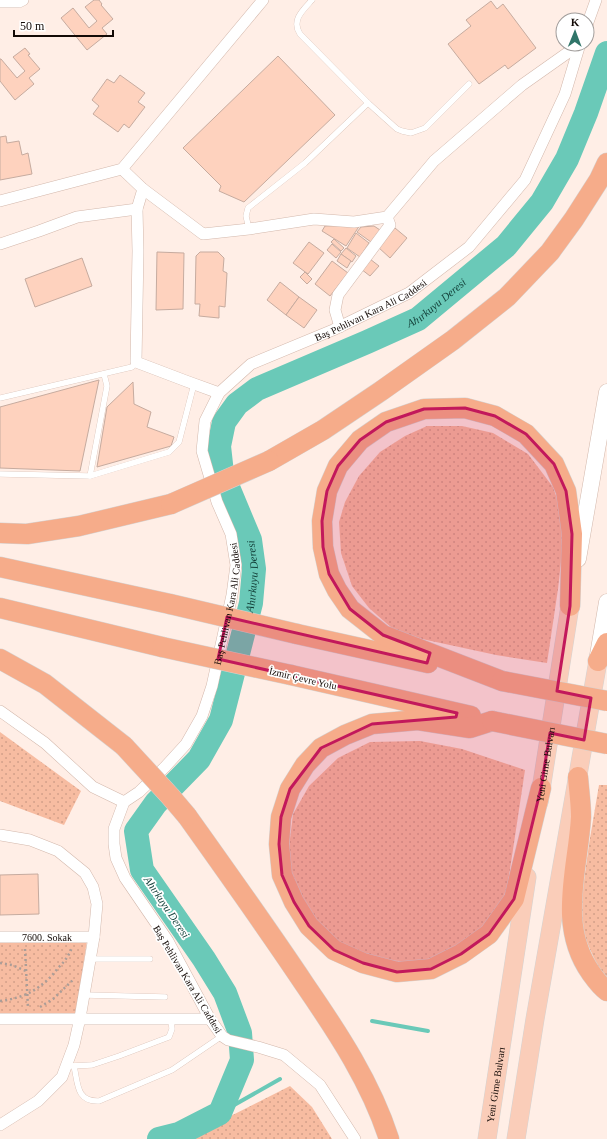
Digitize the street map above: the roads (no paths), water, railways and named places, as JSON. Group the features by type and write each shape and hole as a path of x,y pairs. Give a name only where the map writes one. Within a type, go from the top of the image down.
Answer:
{"highway":[{"path":"0,533 27,534 79,526 171,504 269,461 323,430 453,340 507,297 550,252 574,219 599,180 607,163"},
{"path":"502,681 383,635 350,609 337,590 329,574 323,547 322,521 327,491 338,466 360,440 386,422 424,409 465,408 495,416 526,434 554,464 566,491 572,534 570,606"},
{"path":"0,567 170,604 502,681 607,701"},
{"name":"İzmir Çevre Yolu","path":"0,608 291,676 492,721 607,744"},
{"path":"598,661 607,643"},
{"path":"0,659 45,684 124,746 187,816 264,924 344,1044 369,1090 389,1139"},
{"path":"492,721 470,728 418,720 372,724 345,735 321,748 306,765 290,789 281,817 279,844 282,875 294,902 309,926 334,950 362,963 397,972 431,969 462,954 490,934 514,898 541,788"},
{"path":"578,777 581,816 573,874 571,917 575,939 583,962 600,986 607,991"}],"main road":[{"name":"Yeni Girne Bulvarı","path":"487,1139 570,606 607,392"},
{"path":"516,1139 535,1019 607,602"}],"street":[{"path":"0,2 19,2 23,0"},
{"path":"0,201 122,169 263,0"},
{"path":"592,12 596,0"},
{"path":"122,169 143,189 203,234 250,229 314,219 354,222 387,217 434,161 522,85 569,52"},
{"name":"Baş Pehlivan Kara Ali Caddesi","path":"356,1139 320,1085 284,1055 225,1038 210,1019 168,941 125,878 116,858 114,829 124,802 139,792 186,744 202,716 212,686 232,595 236,565 231,534 217,502 202,451 205,421 219,393 251,364 340,327 409,293 469,247 525,180 565,94 578,52"},
{"path":"143,189 137,209 138,251 136,362 219,393"},
{"path":"0,244 77,217 137,209"},
{"path":"340,327 335,310 338,295 390,225 387,217"},
{"path":"0,711 44,743 93,787 124,802"},
{"path":"0,835 30,840 58,851 85,873 93,887 97,904 91,959 70,1066 62,1077 38,1101 1,1123"},
{"name":"7600. Sokak","path":"0,937 94,937"},
{"path":"0,1019 210,1019"}],"lane":[{"path":"312,0 298,16 296,21 298,30 368,102 397,128 406,132 416,132 425,128 469,84"},
{"path":"250,229 246,214 248,208 305,163 368,102"},
{"path":"0,398 132,367 136,362"},
{"path":"90,476 107,386 104,374"},
{"path":"0,474 90,476 165,454 173,449 179,442 194,384"},
{"path":"91,959 150,959"},
{"path":"85,995 165,997"},
{"path":"171,1019 172,1029 169,1037 120,1056 92,1064 70,1066 81,1094 88,1100 99,1101 172,1070 225,1038"}],"waterway":[{"name":"Ahırkuyu Deresi","path":"159,1139 179,1134 220,1113 242,1060 240,1033 225,993 204,959 142,870 136,831 156,803 199,759 221,720 251,603 254,569 250,540 222,473 219,446 224,422 237,404 257,389 418,319 506,246 542,202 567,159 586,113 607,53"},
{"path":"372,1021 428,1031"},
{"path":"220,1113 280,1079"}]}
